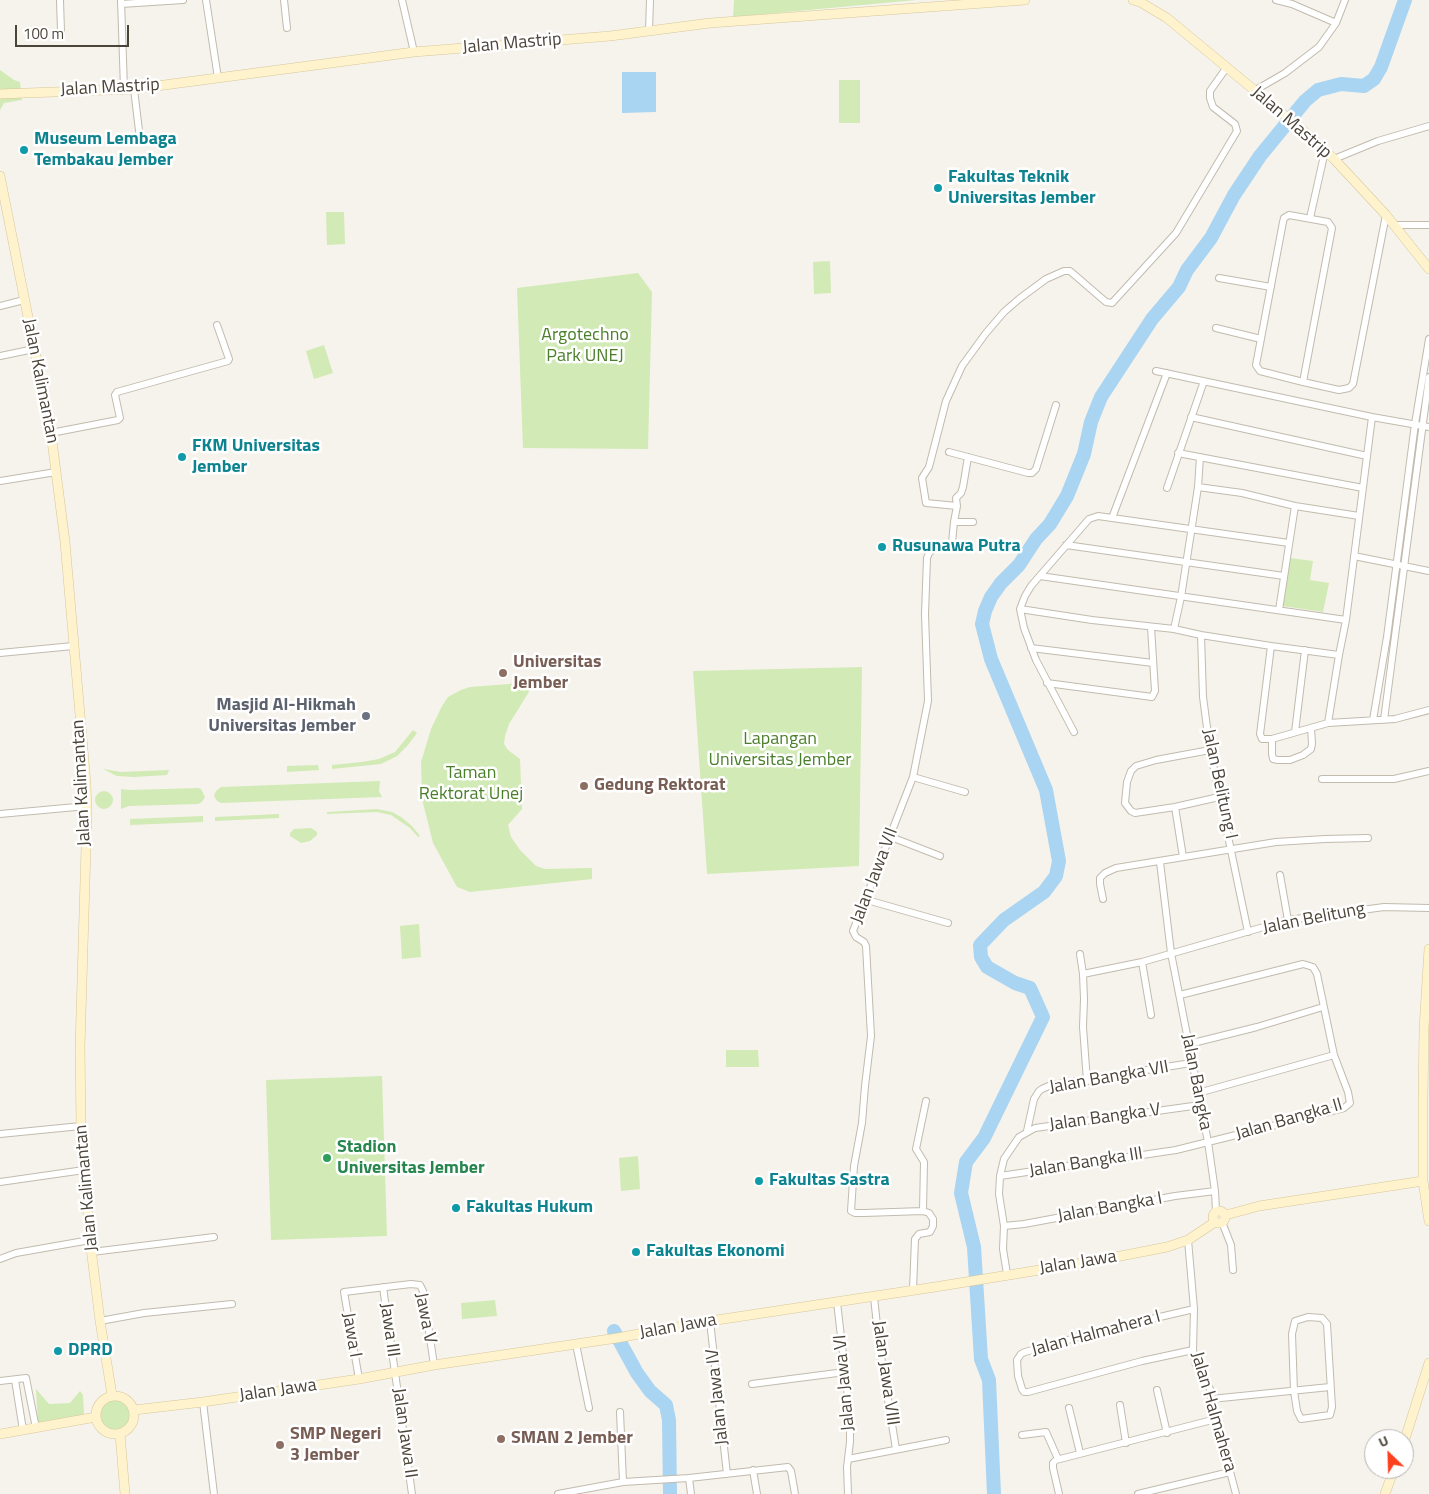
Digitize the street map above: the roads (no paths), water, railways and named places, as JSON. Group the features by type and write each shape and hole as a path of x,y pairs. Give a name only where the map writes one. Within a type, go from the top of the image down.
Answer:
{"main road":[{"name":"Jalan Mastrip","path":"0,94 129,89 414,52 648,31 710,23 1025,0"},
{"name":"Jalan Mastrip","path":"1133,0 1140,2 1167,18 1224,70 1254,91 1311,137 1386,215 1429,269"},
{"name":"Jalan Kalimantan","path":"0,176 51,433 65,542 87,806 80,1047 81,1126 90,1240 112,1396"},
{"path":"1429,949 1424,1028 1423,1182 1429,1221"},
{"name":"Jalan Jawa","path":"134,1410 359,1379 434,1365 618,1338 710,1321 954,1284 1158,1249 1188,1240 1221,1220 1259,1206 1423,1182"},
{"path":"1216,1211 1220,1210 1221,1220"},
{"path":"1408,1429 1429,1363"},
{"path":"112,1396 126,1399 133,1405 134,1419 132,1424 120,1434 111,1434 104,1430 97,1422 96,1412 100,1403 112,1396"},
{"path":"0,1434 96,1417"},
{"path":"120,1434 125,1494"},
{"path":"1385,1494 1390,1479"}],"street":[{"path":"60,0 61,32"},
{"path":"140,139 129,89 121,2 183,0"},
{"path":"206,0 218,78"},
{"path":"284,0 287,28"},
{"path":"402,0 414,52"},
{"path":"648,31 650,0"},
{"path":"1276,0 1292,4 1336,23"},
{"path":"1254,91 1285,73 1310,54 1331,33 1345,0"},
{"path":"957,506 926,503 922,478 929,467 946,401 962,366 986,333 1019,299 1046,278 1064,271 1070,272 1106,302 1112,303 1176,233 1237,131 1235,124 1213,107 1210,98 1210,91 1224,70"},
{"path":"1334,160 1378,141 1429,126"},
{"path":"1310,218 1325,151"},
{"path":"1303,382 1332,229 1330,223 1310,218 1289,215 1284,218 1256,363 1258,369 1303,382 1339,390 1349,388 1353,384 1386,215"},
{"path":"1394,225 1429,225"},
{"path":"1218,278 1271,287"},
{"path":"0,306 24,300"},
{"path":"51,433 118,420 120,418 115,395 117,392 229,361 230,358 217,325"},
{"path":"1216,328 1261,339"},
{"path":"1422,426 1429,339"},
{"path":"0,356 34,349"},
{"path":"1156,370 1422,426"},
{"path":"1112,518 1167,373"},
{"path":"1384,720 1408,504 1429,377"},
{"path":"1167,488 1204,381"},
{"path":"949,452 1028,474 1032,473 1036,469 1056,405"},
{"path":"1191,417 1367,456"},
{"path":"1328,723 1346,620 1372,417"},
{"path":"1178,453 1362,488"},
{"name":"Jalan Jawa VII","path":"923,1211 855,1213 851,1211 854,1166 862,1122 871,1045 866,946 864,942 856,937 853,931 891,837 912,777 928,701 925,614 927,558 934,549 945,548 952,544 957,506 956,498 961,493 963,487 968,457"},
{"path":"1174,629 1181,597 1198,487 1200,458"},
{"path":"0,481 56,472"},
{"path":"1198,487 1242,493 1295,506 1359,516"},
{"path":"1279,610 1295,506"},
{"path":"1074,732 1047,683 1031,648 1020,609 1025,596 1040,576 1090,518 1098,516 1289,543"},
{"path":"954,522 973,522"},
{"path":"1066,545 1284,576"},
{"path":"1354,556 1429,571"},
{"path":"1373,720 1401,565"},
{"path":"1040,576 1346,620"},
{"path":"1020,609 1092,620 1174,629 1271,646 1339,654"},
{"path":"1047,683 1154,696 1152,626"},
{"name":"Jalan Belitung I","path":"1201,635 1203,697 1210,750 1248,932"},
{"path":"1387,637 1394,638"},
{"path":"0,653 73,646"},
{"path":"1271,646 1260,734 1262,738 1272,739 1328,723 1396,719 1429,710"},
{"path":"1031,648 1153,663"},
{"path":"1295,732 1305,650"},
{"path":"1272,739 1274,759 1290,760 1303,755 1311,749 1312,728"},
{"path":"1210,750 1141,763 1131,771 1127,782 1125,799 1127,807 1131,811 1143,812 1219,797"},
{"path":"1322,779 1394,779 1429,771"},
{"path":"912,777 965,792"},
{"path":"0,814 87,806"},
{"path":"1175,807 1184,857"},
{"path":"891,837 940,856"},
{"path":"1103,899 1099,882 1105,873 1116,868 1276,842 1325,838 1368,838"},
{"name":"Jalan Bangka","path":"1160,862 1171,953 1208,1142 1216,1191 1216,1211"},
{"path":"1280,875 1288,920"},
{"path":"866,900 948,923"},
{"name":"Jalan Belitung","path":"1083,974 1142,962 1288,920 1384,907 1429,908"},
{"path":"1080,954 1083,974 1083,1027 1087,1080"},
{"path":"1142,962 1151,1015"},
{"path":"1180,995 1306,964 1314,966 1334,1055 1198,1093"},
{"path":"1189,1044 1257,1027 1323,1007"},
{"name":"Jalan Bangka II","path":"1208,1142 1346,1107 1350,1103 1350,1098 1334,1055"},
{"name":"Jalan Bangka VII","path":"1027,1131 1034,1099 1039,1091 1051,1086 1192,1063"},
{"path":"912,1290 915,1239 919,1234 930,1232 933,1226 933,1219 923,1211 924,1162 916,1149 926,1101"},
{"name":"Jalan Bangka V","path":"1014,1142 1027,1131 1035,1128 1200,1105"},
{"path":"0,1134 81,1126"},
{"name":"Jalan Bangka III","path":"1014,1142 1004,1159 1000,1176 1176,1150 1208,1142"},
{"path":"0,1182 84,1170"},
{"path":"1000,1176 999,1194 1004,1226 1003,1275"},
{"name":"Jalan Bangka I","path":"1004,1226 1175,1196 1216,1191"},
{"path":"1221,1220 1231,1245 1233,1270"},
{"path":"92,1252 214,1237"},
{"path":"0,1259 16,1254 90,1240"},
{"name":"Jalan Halmahera","path":"1188,1240 1194,1309 1193,1350 1196,1365 1208,1384 1236,1494"},
{"name":"Jawa V","path":"383,1287 418,1284 422,1289 434,1365"},
{"name":"Jawa I","path":"359,1379 344,1292 383,1287"},
{"name":"Jawa III","path":"383,1287 395,1372"},
{"name":"Jalan Jawa VIII","path":"874,1296 879,1344 896,1449"},
{"name":"Jalan Jawa VI","path":"837,1302 850,1415 846,1474 848,1494"},
{"path":"100,1321 144,1313 232,1304"},
{"name":"Jalan Halmahera I","path":"1193,1350 1142,1361 1024,1392 1020,1386 1016,1367 1019,1358 1025,1352 1100,1331 1194,1309"},
{"path":"1308,1317 1322,1318 1327,1324 1332,1414 1301,1419 1298,1416 1294,1391 1293,1326 1297,1320 1308,1317"},
{"name":"Jalan Jawa IV","path":"710,1321 727,1474"},
{"path":"576,1344 590,1408"},
{"name":"Jalan Jawa II","path":"395,1372 412,1494"},
{"path":"752,1384 845,1372"},
{"path":"0,1381 26,1378 36,1428"},
{"path":"15,1380 23,1430"},
{"path":"1212,1399 1330,1387"},
{"path":"1157,1390 1167,1433"},
{"path":"203,1402 214,1494"},
{"path":"1120,1405 1126,1443"},
{"path":"1069,1408 1080,1453"},
{"path":"620,1412 623,1482"},
{"path":"1059,1494 1053,1463 1058,1459 1167,1433 1216,1419"},
{"path":"1022,1435 1046,1432 1058,1459"},
{"path":"848,1459 946,1440"},
{"path":"558,1494 623,1482 689,1478 788,1467 791,1471 794,1494"},
{"path":"753,1470 757,1494"},
{"path":"1141,1494 1230,1472"},
{"path":"689,1478 691,1494"}],"water":[{"path":"622,72 656,72 656,112 622,113"}],"waterway":[{"path":"994,1494 989,1380 981,1359 974,1247 961,1193 966,1162 984,1138 1043,1017 1030,988 1015,983 987,967 981,957 980,945 1004,920 1044,892 1056,876 1059,861 1046,790 991,659 982,624 985,611 991,597 1001,583 1019,565 1036,539 1050,524 1067,496 1084,454 1091,422 1101,397 1152,319 1179,287 1187,270 1211,238 1234,195 1260,156 1305,101 1318,90 1341,84 1364,86 1374,79 1381,67 1405,0"},
{"path":"614,1331 637,1373 650,1391 666,1405 669,1420 670,1494"}],"place":[{"name":"Museum Lembaga Tembakau Jember","path":"24,150"},
{"name":"Fakultas Teknik Universitas Jember","path":"938,188"},
{"name":"FKM Universitas Jember","path":"182,457"},
{"name":"Rusunawa Putra","path":"882,547"},
{"name":"Universitas Jember","path":"503,673"},
{"name":"Masjid Al-Hikmah Universitas Jember","path":"366,716"},
{"name":"Gedung Rektorat","path":"584,786"},
{"name":"Stadion Universitas Jember","path":"327,1158"},
{"name":"Fakultas Sastra","path":"759,1181"},
{"name":"Fakultas Hukum","path":"456,1208"},
{"name":"Fakultas Ekonomi","path":"636,1252"},
{"name":"DPRD","path":"58,1351"},
{"name":"SMAN 2 Jember","path":"501,1439"},
{"name":"SMP Negeri 3 Jember","path":"280,1445"}],"park label":[{"name":"Argotechno Park UNEJ","path":"585,346"},
{"name":"Lapangan Universitas Jember","path":"780,750"},
{"name":"Taman Rektorat Unej","path":"471,784"}]}
